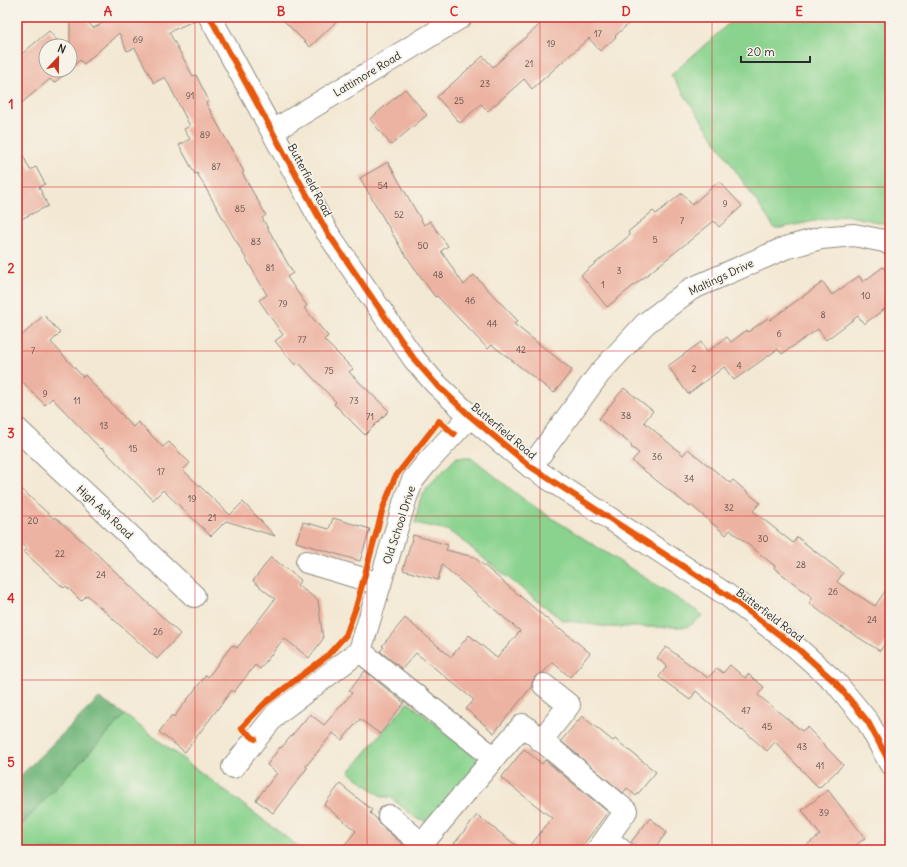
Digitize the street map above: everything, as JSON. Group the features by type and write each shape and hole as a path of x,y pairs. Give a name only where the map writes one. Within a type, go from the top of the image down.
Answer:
{"street":[{"name":"Butterfield Road","path":"210,17 327,232 414,359 435,383 470,416 531,468 727,595 797,648 836,683 868,722 890,763"},
{"name":"Lattimore Road","path":"273,131 461,17"},
{"name":"Maltings Drive","path":"531,468 599,374 645,324 691,289 785,248 820,238 854,235 884,241 890,244"},
{"name":"Old School Drive","path":"360,651 406,497 413,480 470,416"},
{"name":"High Ash Road","path":"17,429 194,596"},
{"path":"307,562 380,584"},
{"path":"233,767 276,714 360,651 494,758"},
{"path":"542,741 569,705 544,685"},
{"path":"389,816 422,844 523,725 626,811 609,846"}],"green space":[{"path":"736,17 890,17 890,225 845,215 775,229 671,75"},
{"path":"457,457 471,457 527,502 703,615 688,627 607,627 562,620 461,539 447,530 415,523 420,500 428,486"},
{"path":"99,698 125,715 17,830 17,779"},
{"path":"408,702 478,758 477,769 430,821 417,819 390,797 382,797 349,772"},
{"path":"125,715 303,850 17,850 17,830"}],"building":[{"path":"70,17 84,17 93,28 112,19 111,17 198,17 198,19 169,32 193,76 196,75 209,101 206,103 244,172 242,173 266,215 262,218 293,273 287,277 307,306 304,308 328,336 324,340 353,369 349,372 389,411 365,435 334,404 336,402 298,362 295,365 275,341 283,335 259,300 267,295 197,173 195,174 179,145 190,139 184,129 190,126 165,77 154,83 135,48 127,51 119,33 84,64 80,60 78,62 78,38 70,38"},
{"path":"280,17 341,17 310,47"},
{"path":"548,17 636,17 600,51 589,38 532,89 524,79 488,111 481,104 460,123 437,97 483,56 493,67"},
{"path":"49,31 55,38 41,38"},
{"path":"38,40 38,78 60,78 54,83 50,79 17,107 17,58"},
{"path":"405,89 427,115 391,145 370,119"},
{"path":"17,143 30,170 36,167 45,184 39,187 48,206 17,221"},
{"path":"388,162 424,225 430,221 448,246 441,251 464,285 474,275 518,321 514,324 572,370 554,393 492,345 488,349 437,296 435,297 402,250 360,178"},
{"path":"719,181 742,206 719,227 714,221 607,307 581,275 630,235 628,232 653,211 656,214 682,193 692,205"},
{"path":"883,267 890,277 890,305 864,324 858,316 826,340 818,329 782,354 778,349 734,380 724,367 688,394 668,366 701,342 707,352 727,337 731,342 747,330 748,332 768,318 770,320 823,282 832,295 859,276 863,282"},
{"path":"44,315 60,333 51,342 83,377 85,375 133,427 138,422 163,447 169,442 190,463 183,470 230,515 243,502 275,536 226,521 211,536 163,490 153,500 52,398 45,405 17,376 17,340"},
{"path":"624,388 653,411 644,422 683,455 688,449 730,483 733,480 760,503 753,511 793,543 797,537 843,573 837,582 875,606 890,584 890,636 880,651 837,624 809,603 813,598 774,568 775,566 730,530 726,535 691,505 690,507 632,461 639,453 631,447 632,445 599,419"},
{"path":"17,485 54,519 55,517 96,553 180,634 157,659 87,595 81,601 66,586 64,588 24,552 27,549 17,540"},
{"path":"333,518 370,529 360,561 296,542 303,522 329,529"},
{"path":"413,535 448,545 446,550 474,557 560,630 561,629 590,653 570,677 552,662 543,673 535,677 532,686 494,733 466,709 474,700 416,653 402,669 380,651 384,647 382,646 405,618 451,657 469,635 497,658 520,631 442,565 438,580 403,570"},
{"path":"271,557 301,580 297,585 318,600 323,639 309,658 284,638 260,669 255,665 234,692 232,690 185,752 159,732 172,715 174,717 206,675 208,677 232,645 237,648 275,599 253,581"},
{"path":"666,647 708,678 717,668 723,673 730,665 745,678 748,674 764,687 758,695 802,731 807,727 843,765 819,788 775,742 767,751 696,691 690,700 659,677 667,666 657,658"},
{"path":"365,671 404,703 380,734 360,719 342,740 333,733 306,766 307,768 273,813 256,800 277,773 267,765 280,747 281,748 310,714 324,725 352,693 349,691"},
{"path":"582,716 613,741 615,739 656,772 636,796 627,788 623,793 561,741"},
{"path":"524,749 542,764 545,760 608,812 579,850 527,850 552,818 501,778"},
{"path":"340,784 372,810 370,813 377,819 381,826 410,850 340,850 356,831 324,805"},
{"path":"828,790 865,838 850,850 800,850 820,835 802,810"},
{"path":"477,815 522,850 449,850"},
{"path":"650,818 667,832 653,850 641,850 631,842"}],"cycle path":[{"path":"210,17 327,232 414,359 435,383 470,416 531,467 727,595 797,648 836,683 868,722 890,763"},
{"path":"255,739 241,728 265,703 326,657 346,635 356,607 383,508 395,477 439,421 454,434"}]}
